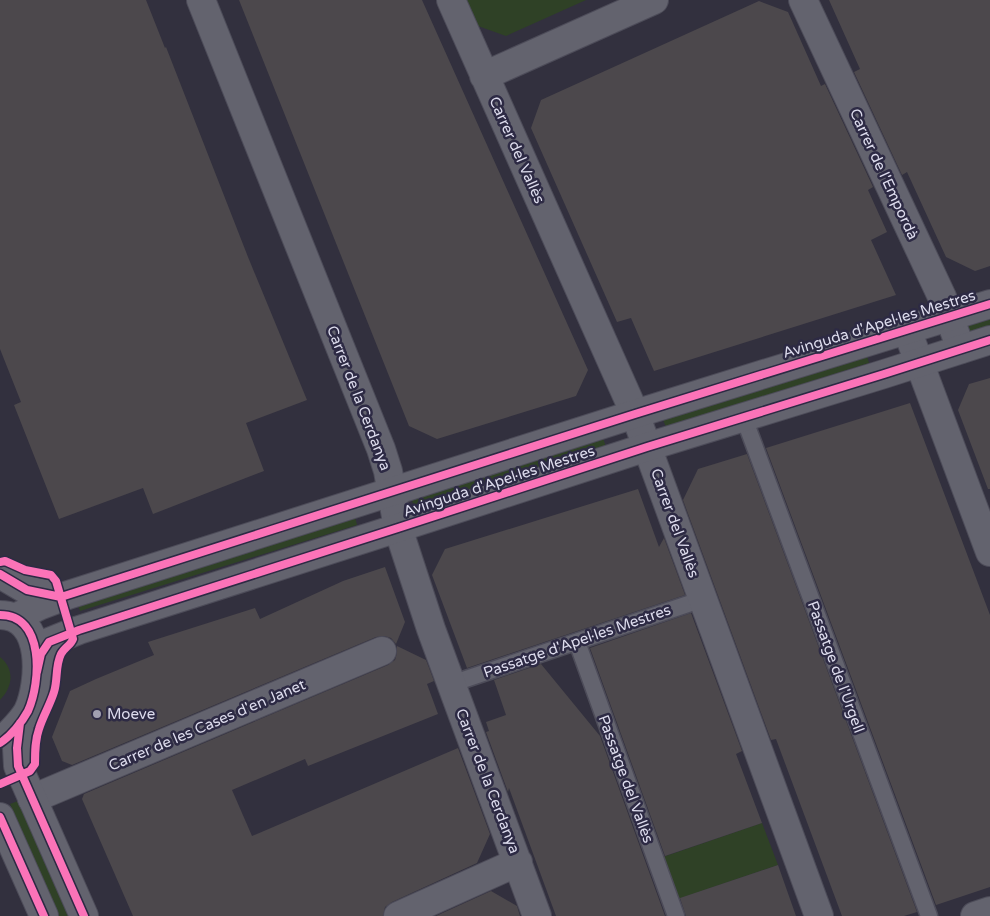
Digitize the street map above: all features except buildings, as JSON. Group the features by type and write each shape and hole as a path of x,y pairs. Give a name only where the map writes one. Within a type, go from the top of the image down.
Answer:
{"street":[{"name":"Carrer de la Cerdanya","path":"201,0 381,449 388,472 398,528 431,629 537,916"},
{"name":"Carrer del Vallès","path":"451,0 635,414 819,916"},
{"path":"484,76 654,0"},
{"name":"Carrer de l'Empordà","path":"803,0 942,297 961,349"},
{"name":"Avinguda d'Apel·les Mestres","path":"4,614 635,414 990,304"},
{"path":"907,330 990,552"},
{"name":"Avinguda d'Apel·les Mestres","path":"37,672 41,654 49,642 72,632 647,447 990,340"},
{"path":"0,574 27,590 61,597"},
{"path":"0,743 20,723 28,711 34,693 37,672 36,654 32,637 26,627 4,614"},
{"name":"Carrer de les Cases d'en Janet","path":"32,799 382,650"},
{"path":"20,723 17,748 18,766 84,916"},
{"path":"0,817 44,916"},
{"path":"398,916 518,862"},
{"path":"975,916 990,911"}],"lane":[{"name":"Passatge de l'Urgell","path":"744,418 929,916"},
{"name":"Passatge d'Apel·les Mestres","path":"451,684 703,599"},
{"name":"Passatge del Vallès","path":"576,642 676,916"}],"green space":[{"path":"466,0 586,0 506,36 478,26"},
{"path":"990,316 990,326 969,333 964,325"},
{"path":"867,356 869,363 666,427 663,420"},
{"path":"603,438 606,447 414,506 411,498"},
{"path":"355,517 357,525 80,611 77,603"},
{"path":"0,657 10,672 10,684 0,700"},
{"path":"18,801 68,916 59,916 10,804"},
{"path":"762,823 778,865 678,899 663,857"}],"cycle path":[{"path":"0,574 27,590 61,597 635,414 990,304"},
{"path":"37,672 41,654 49,642 79,630 647,447 990,340"},
{"path":"0,562 5,561 25,570 51,575 56,581 73,639 62,652 59,659 54,692 37,737 35,764 30,771 0,784"},
{"path":"0,615 15,618 25,626 32,638 36,652 37,668 28,711 23,720 0,743"},
{"path":"20,723 17,748 18,766 84,916"},
{"path":"0,817 44,916"}],"place":[{"name":"Moeve","path":"97,714"}]}
